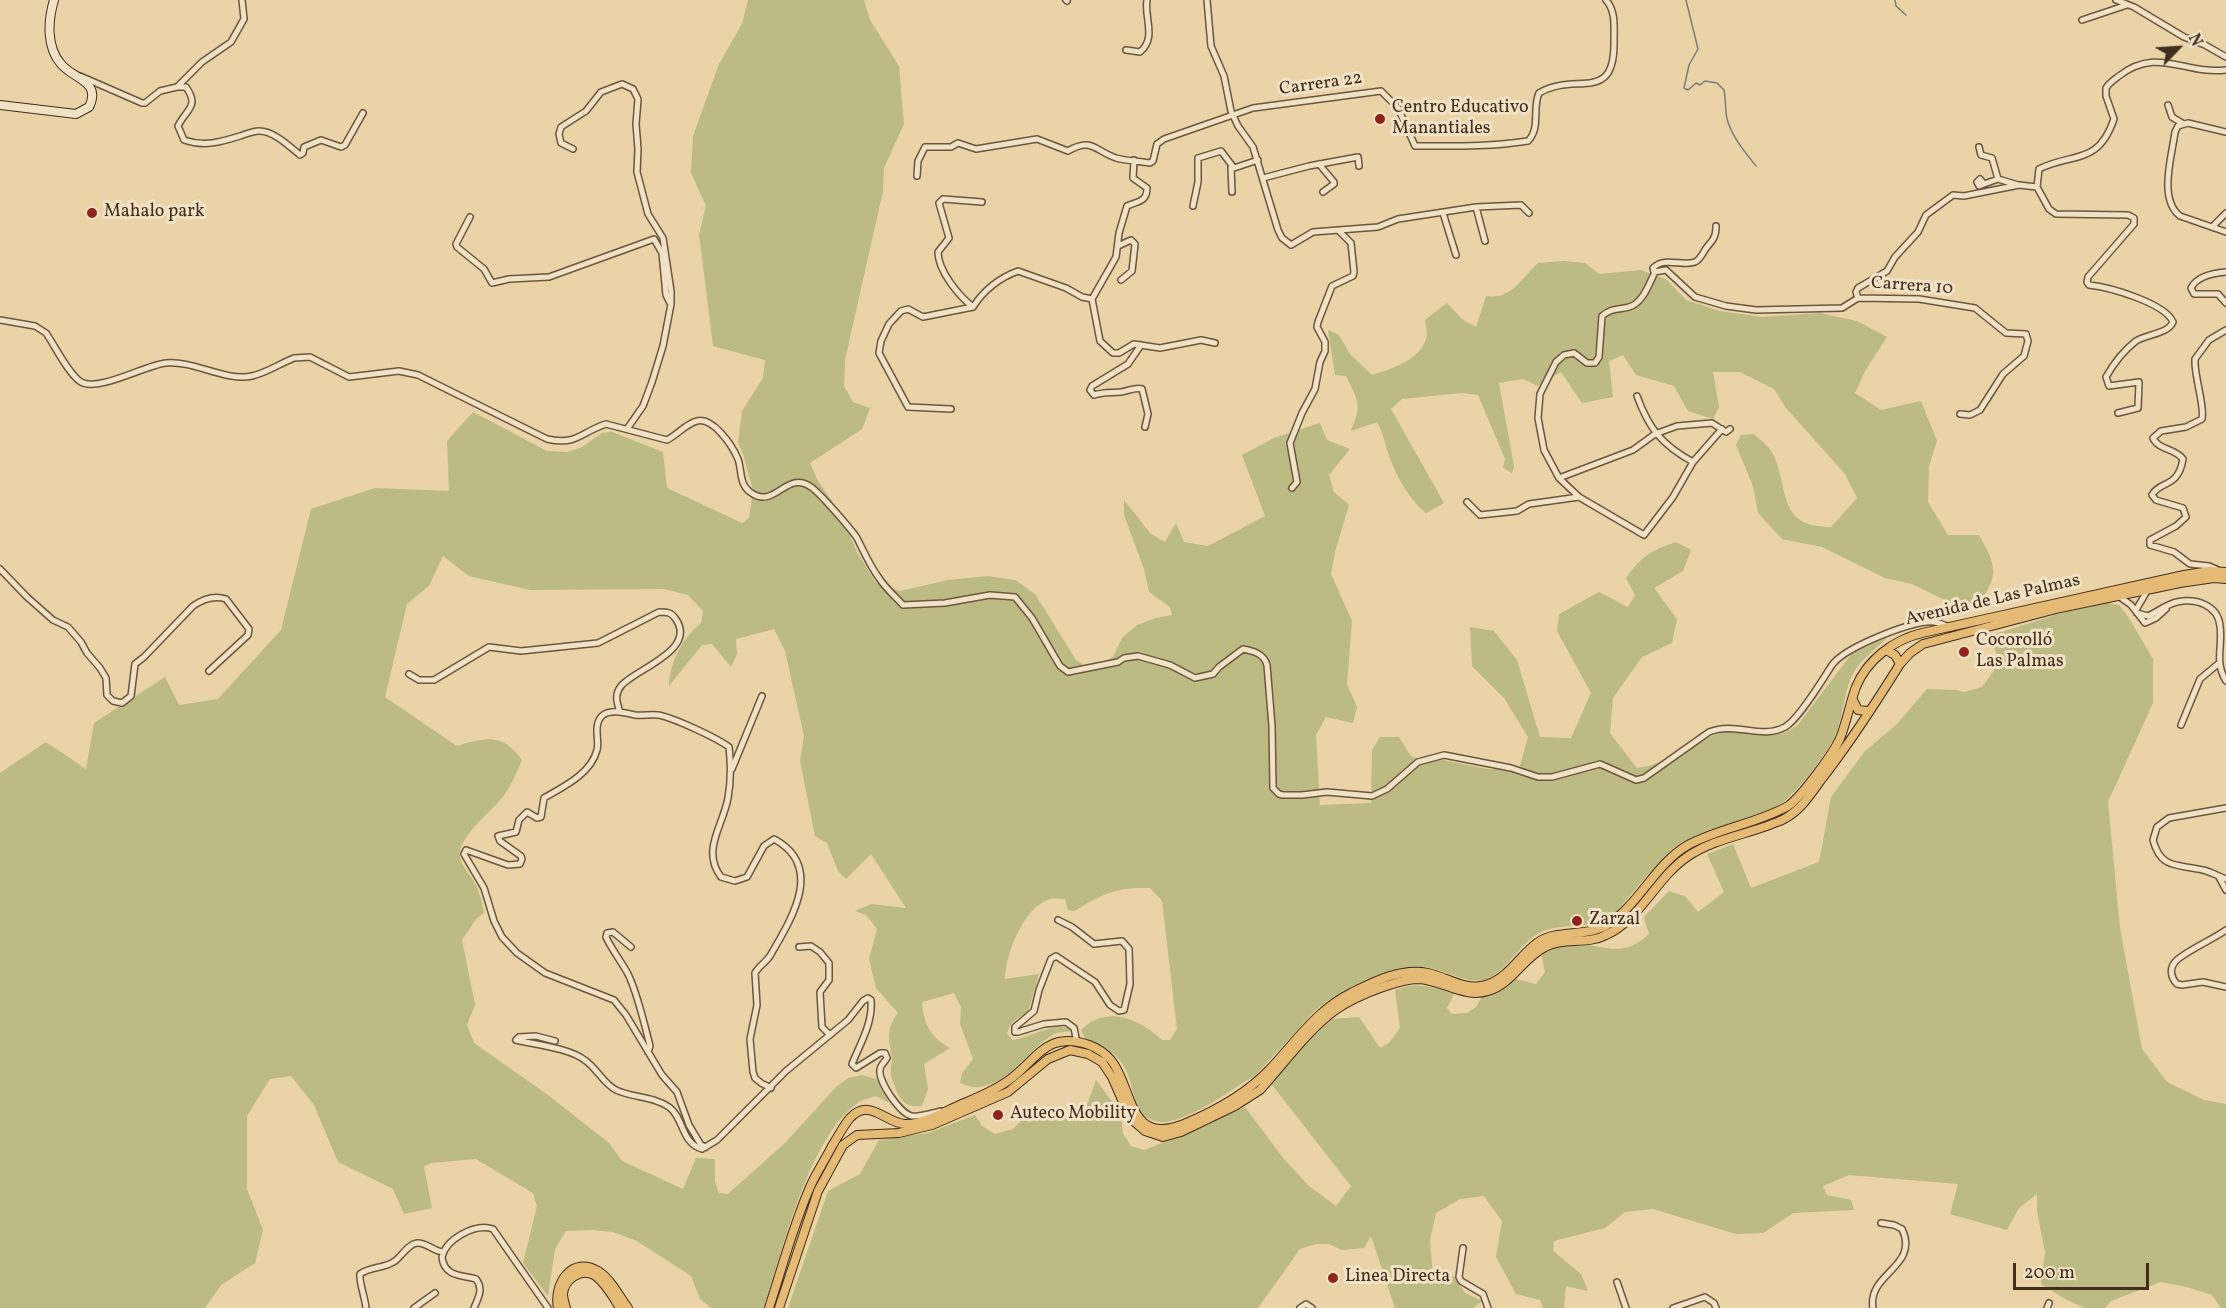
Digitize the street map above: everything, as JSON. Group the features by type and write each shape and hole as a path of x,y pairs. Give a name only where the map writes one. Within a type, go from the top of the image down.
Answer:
{"main road":[{"path":"0,105 63,113 81,113 89,107 92,96 87,84 61,64 53,46 49,22 54,0"},
{"name":"Avenida de Las Palmas","path":"1077,1043 1093,1047 1110,1059 1118,1070 1129,1102 1140,1119 1157,1128 1168,1129 1182,1125 1251,1088 1322,1012 1354,991 1396,974 1412,971 1426,972 1470,987 1485,986 1504,975 1532,946 1544,938 1588,932 1609,924 1684,848 1791,804 1837,745 1857,685 1865,671 1886,650 1913,635 2184,575 2222,571"},
{"name":"Avenida de Las Palmas","path":"857,1135 916,1130 968,1110 1008,1092 1048,1059 1070,1050 1088,1054 1107,1067 1124,1109 1139,1128 1162,1137 1181,1132 1249,1099 1329,1016 1360,996 1411,979 1435,981 1470,993 1485,992 1498,987 1534,955 1549,945 1593,940 1608,935 1627,920 1688,856 1710,845 1777,822 1796,811 1845,750 1900,664 1918,647 1937,639 2060,608 2201,580 2226,579"},
{"path":"1886,650 1895,655 1900,664"},
{"path":"1852,700 1858,710 1869,711"},
{"path":"769,1308 810,1187 847,1122 857,1113 866,1109 876,1111 896,1122 908,1124 920,1122 1004,1084 1036,1054 1049,1046 1067,1042 1077,1043"},
{"path":"880,1134 885,1128 884,1115"},
{"path":"779,1308 818,1191 843,1145 857,1135 850,1130 847,1122"},
{"path":"558,1308 557,1294 562,1279 570,1271 584,1267 591,1268 604,1276 628,1308"},
{"path":"566,1308 563,1293 567,1281 586,1273 596,1276 602,1282 620,1308"}],"street":[{"path":"177,87 202,62 231,42 244,19 242,0"},
{"path":"1126,50 1140,52 1147,45 1149,32 1147,0"},
{"path":"1207,0 1211,46 1224,76 1232,115 1253,147 1278,230 1282,238 1291,245 1313,232 1378,227 1398,219 1476,207 1521,205 1529,213"},
{"name":"Carrera 22","path":"1134,160 1150,163 1153,161 1157,144 1164,138 1253,108 1381,91 1398,108 1415,146 1467,147 1506,145 1528,141 1535,130 1536,100 1539,93 1559,85 1598,81 1610,72 1613,59 1613,13 1606,0"},
{"path":"2116,0 2226,57"},
{"path":"2082,20 2127,5"},
{"path":"2118,413 2138,408 2140,387 2139,382 2109,386 2106,377 2116,359 2137,341 2152,333 2168,330 2173,322 2166,313 2125,292 2089,285 2087,282 2134,224 2134,218 2128,215 2056,214 2049,209 2037,188 2039,169 2084,157 2104,141 2114,119 2106,96 2106,88 2128,69 2139,64 2159,61 2199,70 2226,70"},
{"path":"77,75 142,104 160,91 186,87 192,99 192,107 178,126 184,140 191,142 211,144 224,142 257,131 284,142 302,155 304,147 321,140 341,147 345,145 363,113"},
{"path":"573,149 561,143 559,134 561,127 586,111 601,92 622,84 633,89 638,99 637,172 648,214 663,238 671,304 663,346 652,382 643,406 627,429"},
{"path":"2168,105 2172,117 2182,123 2206,126 2226,132"},
{"path":"2182,123 2175,132 2173,144 2169,178 2171,205 2180,216 2226,232"},
{"path":"917,176 918,161 925,147 951,147 958,143 976,149 1037,139 1068,152 1085,144 1115,158 1134,160 1133,178 1147,188 1147,196 1143,201 1127,206 1122,218 1114,263 1092,299 1100,341 1117,354 1131,345 1160,348 1201,340 1215,343"},
{"path":"1979,147 1981,155 1992,158 1998,179"},
{"path":"1193,206 1198,182 1198,158 1206,154 1221,151 1231,166 1232,192"},
{"path":"1263,178 1319,164 1358,158 1359,166"},
{"path":"1231,166 1236,168 1258,160"},
{"path":"1319,164 1334,182 1323,192"},
{"path":"1984,184 1998,179 2019,186"},
{"name":"Carrera 10","path":"1960,414 1970,415 1980,410 2003,374 2024,356 2028,341 2026,334 2006,333 1975,308 1919,298 1858,298 1856,292 1858,288 1887,271 1895,257 1918,232 1926,215 1953,195 1964,196 2019,186 2037,188"},
{"path":"973,307 950,280 938,258 938,252 946,244 949,234 939,203 943,199 982,202"},
{"path":"1476,207 1485,241"},
{"path":"1443,213 1456,255"},
{"path":"2212,227 2226,213"},
{"path":"470,217 456,244 457,247 484,269 492,283 509,279 549,277 654,239 662,253 666,295 671,304"},
{"path":"1716,226 1716,236 1698,261 1662,263 1653,268 1655,272 1638,302 1630,307 1610,310 1602,316 1599,357 1595,363 1587,363 1574,354 1564,356 1556,362 1542,390 1538,404 1539,433 1544,450 1559,478 1579,497 1644,535 1673,497 1694,462 1722,429"},
{"path":"1292,488 1297,482 1290,443 1315,389 1320,362 1325,351 1325,342 1317,327 1318,322 1332,286 1353,276 1354,272 1351,243 1339,231"},
{"path":"1118,246 1131,240 1135,244 1132,271 1120,280"},
{"path":"1655,272 1665,270 1695,297 1705,301 1756,310 1842,308 1858,298"},
{"path":"951,409 908,407 879,353 881,341 889,324 901,311 908,309 923,317 973,307 1001,277 1018,271 1092,299"},
{"path":"2226,272 2207,276 2193,284 2191,288 2194,294 2199,296 2218,294 2226,303"},
{"path":"0,320 28,324 41,329 80,381 89,384 104,382 170,363 238,376 251,376 294,358 310,357 349,377 399,371 418,375 528,430 558,442 570,441 606,424 667,440 694,421 705,420 714,425 737,458 744,487 748,491 763,498 773,495 790,484 799,482 810,486 855,536 879,579 903,605 945,603 990,595 1015,597 1032,618 1060,666 1068,672 1138,656 1170,665 1195,678 1213,674 1243,649 1258,653 1266,659 1267,665 1272,726 1273,788 1279,794 1302,795 1327,792 1372,796 1387,789 1418,762 1444,754 1511,768 1538,777 1552,777 1600,764 1635,780 1653,772 1709,732 1720,727 1735,727 1760,732 1786,726 1828,674 1833,664 1848,650 1922,623 1938,622 1950,628"},
{"path":"2222,571 2209,566 2190,564 2175,552 2150,545 2150,540 2176,526 2186,517 2183,508 2156,500 2152,495 2155,490 2174,480 2181,470 2183,459 2172,450 2160,446 2153,438 2161,430 2186,427 2202,419 2204,411 2195,359 2210,340 2226,330"},
{"path":"1140,345 1128,364 1092,386 1090,390 1094,395 1104,392 1120,392 1137,387 1142,389 1148,417 1145,427"},
{"path":"1637,396 1644,417 1655,434 1674,451 1694,462"},
{"path":"1559,478 1633,450 1655,434 1677,426 1712,423 1726,432 1730,429"},
{"path":"1467,502 1480,515 1517,511 1528,504 1579,497"},
{"path":"0,569 53,620 68,627 106,678 107,695 112,701 118,703 125,702 132,696 135,664 193,606 214,597 226,599 249,629 248,635 209,671"},
{"path":"2137,611 2147,591"},
{"path":"2120,597 2137,611 2142,621 2147,623 2163,613 2169,605 2182,601 2209,606 2214,610 2220,626 2218,663 2226,681"},
{"path":"409,674 419,680 434,680 489,647 521,651 598,643 659,612 673,614 679,624 680,633 677,643 665,656 621,686 616,696 620,712"},
{"path":"2181,725 2200,679 2218,663"},
{"path":"731,773 762,696"},
{"path":"706,1147 701,1145 689,1125 677,1092 662,1075 626,1015 614,1000 545,973 510,946 497,928 484,888 464,854 466,850 508,865 519,864 521,856 500,841 498,836 516,832 519,820 527,812 537,818 541,817 544,798 582,773 598,748 596,733 600,718 610,713 665,717 729,747 731,773 728,801 714,845 713,864 722,877 735,881 743,879 753,869 764,846 774,839 789,849 800,875 800,894 793,915 768,958 755,973 756,1014 750,1039 755,1078 771,1088"},
{"path":"2226,808 2169,818 2157,827 2153,840 2166,862 2173,866 2204,870 2223,878 2226,890"},
{"path":"1058,920 1072,927 1094,944 1121,941 1126,943 1129,949 1130,984 1124,1010 1119,1011 1110,1005 1094,981 1056,956 1051,959 1034,1011 1014,1029 1018,1032 1044,1024 1066,1022 1074,1028 1077,1043"},
{"path":"2226,930 2177,959 2172,969 2172,976 2177,984 2203,982 2226,987"},
{"path":"631,947 613,932 608,933 606,937 633,986 650,1046 648,1052"},
{"path":"799,947 811,946 820,952 829,963 829,980 820,992 822,1027 830,1035"},
{"path":"555,1041 536,1036 516,1038 516,1040 574,1053 588,1062 616,1090 648,1098 670,1108 676,1114 682,1130 693,1145 702,1149 717,1140 786,1071 848,1020 863,1001 870,999 872,1005 866,1032 852,1064 856,1068 880,1053 885,1053 887,1058 880,1068 880,1074 894,1103 902,1111 914,1116 948,1110"},
{"path":"1873,1308 1878,1283 1901,1261 1906,1238 1902,1229 1881,1223"},
{"path":"474,1308 481,1290 480,1284 476,1280 461,1278 446,1268 443,1263 443,1252 455,1238 462,1234 487,1227 493,1229 548,1308"},
{"path":"366,1308 364,1292 359,1281 360,1274 366,1270 389,1265 418,1242 432,1250 443,1252"},
{"path":"1463,1248 1459,1277 1483,1293 1488,1308"},
{"path":"1617,1282 1626,1308"},
{"path":"414,1308 435,1293"},
{"path":"1673,1308 1705,1297 1714,1303 1716,1308"},
{"path":"1300,1308 1306,1304 1312,1308"}],"shaded area":[{"path":"748,0 864,0 870,20 899,66 904,124 884,168 883,191 845,360 844,386 853,402 870,408 862,429 810,463 818,481 841,514 857,552 876,583 900,591 948,580 988,576 1015,580 1035,594 1076,660 1090,669 1113,657 1122,638 1137,625 1172,615 1170,607 1149,592 1144,569 1124,515 1124,500 1150,533 1165,542 1176,523 1184,542 1208,546 1265,516 1242,455 1274,438 1320,423 1327,440 1350,449 1329,475 1334,492 1349,505 1331,574 1352,621 1347,684 1357,707 1353,723 1326,717 1316,735 1320,805 1371,803 1372,750 1380,737 1399,737 1411,756 1421,761 1438,759 1487,769 1519,769 1528,737 1504,698 1472,666 1470,627 1494,631 1517,660 1540,737 1571,738 1591,693 1557,631 1559,614 1599,592 1628,607 1635,595 1626,578 1647,555 1676,542 1691,550 1683,571 1654,588 1677,619 1672,643 1642,657 1613,698 1610,733 1637,768 1653,765 1714,735 1728,731 1782,734 1797,726 1852,653 1887,638 1855,670 1837,731 1829,747 1802,784 1780,804 1758,815 1712,829 1688,840 1665,858 1615,913 1607,918 1591,924 1559,927 1540,933 1531,938 1495,975 1486,979 1478,981 1463,979 1432,968 1412,967 1383,974 1354,986 1318,1008 1256,1075 1200,1110 1176,1120 1156,1121 1143,1116 1136,1104 1125,1067 1120,1060 1109,1050 1085,1039 1081,1030 1091,1022 1112,1016 1133,1021 1162,1040 1170,1040 1177,1029 1162,901 1150,888 1118,890 1074,911 1068,910 1065,899 1050,899 1041,903 1024,921 1008,957 1005,979 1039,974 1028,1012 1012,1023 1007,1034 1013,1040 1052,1028 1067,1028 1072,1031 1056,1033 1045,1040 1000,1080 989,1085 972,1087 960,1083 962,1073 973,1059 960,1024 961,1007 954,993 922,1002 929,1030 950,1048 924,1064 928,1089 922,1106 912,1106 904,1103 899,1096 891,1076 892,1058 889,1035 891,1025 898,1013 876,988 869,959 877,929 866,915 855,911 871,904 906,908 871,854 846,879 838,871 827,843 815,836 800,761 804,736 785,651 774,629 736,639 737,654 731,667 712,644 702,645 669,686 678,651 701,623 703,611 688,595 664,589 530,590 469,576 443,556 429,586 407,604 385,697 457,746 493,739 508,745 522,760 505,794 469,833 460,850 461,861 478,890 484,913 476,919 462,940 475,1005 467,1025 474,1043 548,1095 609,1143 622,1161 683,1189 696,1158 715,1159 715,1182 719,1193 728,1194 785,1143 836,1087 848,1078 862,1075 879,1080 889,1103 876,1096 859,1102 841,1118 826,1140 800,1196 764,1308 711,1308 700,1299 691,1276 637,1241 613,1232 592,1230 566,1231 555,1249 548,1296 523,1263 537,1206 533,1193 476,1159 431,1163 424,1167 432,1208 404,1214 393,1189 338,1162 314,1105 291,1076 270,1079 247,1116 247,1189 263,1230 255,1263 221,1285 205,1308 0,1308 0,773 46,742 86,769 94,723 165,677 179,705 218,699 281,630 311,509 375,488 449,491 447,441 473,412 547,451 567,452 582,447 602,433 612,432 663,452 667,488 742,523 749,518 753,490 738,443 742,411 763,378 765,360 713,346 699,234 706,206 691,173 693,136 719,64 742,24"},
{"path":"1564,261 1585,263 1599,274 1641,270 1667,280 1686,300 1720,311 1762,317 1820,313 1857,321 1887,337 1865,371 1855,393 1881,410 1921,401 1937,441 1929,466 1928,502 1948,535 1979,535 1992,562 1990,585 1978,604 1953,604 1912,584 1885,578 1822,547 1782,539 1758,513 1753,486 1736,445 1741,435 1753,434 1771,451 1788,504 1793,514 1802,521 1831,527 1857,498 1845,474 1786,408 1774,389 1740,372 1713,372 1719,407 1713,419 1688,411 1674,386 1636,375 1623,355 1609,361 1613,397 1582,403 1561,372 1538,386 1523,379 1499,383 1514,466 1512,473 1503,468 1505,459 1478,395 1462,393 1402,399 1391,409 1444,503 1426,513 1409,495 1400,481 1377,422 1351,431 1357,415 1357,403 1346,376 1335,375 1328,330 1339,335 1350,354 1372,375 1404,363 1418,353 1427,337 1425,320 1447,303 1463,320 1476,327 1486,296 1509,292 1538,263"},
{"path":"2108,603 2119,605 2153,659 2153,703 2108,802 2120,928 2142,1049 2167,1082 2204,1100 2226,1104 2226,1308 2221,1308 2212,1295 2161,1282 2111,1301 2105,1308 2085,1308 2041,1284 2045,1252 2037,1211 2037,1194 2019,1208 2007,1230 1950,1214 1958,1184 1849,1175 1823,1186 1827,1195 1851,1200 1854,1210 1793,1213 1763,1233 1736,1234 1653,1209 1625,1212 1605,1228 1554,1241 1553,1251 1581,1274 1588,1291 1566,1286 1564,1308 1543,1308 1540,1300 1516,1294 1496,1257 1502,1221 1484,1196 1460,1199 1436,1213 1430,1240 1433,1279 1453,1276 1465,1293 1482,1301 1473,1308 1395,1308 1371,1236 1364,1248 1342,1250 1329,1244 1316,1244 1300,1249 1258,1308 788,1308 828,1191 860,1174 879,1140 928,1133 975,1115 982,1126 995,1134 1013,1129 1037,1105 1074,1118 1086,1108 1096,1080 1120,1112 1123,1133 1131,1146 1144,1150 1245,1107 1284,1159 1309,1186 1336,1206 1351,1186 1269,1081 1331,1019 1359,1017 1380,1048 1389,1043 1400,1028 1395,990 1418,985 1446,991 1454,994 1447,1008 1452,1014 1467,1013 1476,1007 1482,997 1495,993 1516,979 1536,984 1545,972 1541,953 1569,944 1612,949 1630,947 1649,934 1644,917 1669,891 1685,896 1698,912 1724,892 1707,854 1733,844 1751,888 1819,862 1831,797 1865,751 1897,724 1927,689 1964,692 1982,687 1993,672 1997,655 1989,636 2058,614"}],"waterway":[{"path":"1686,0 1698,49 1689,65 1684,88 1688,90 1696,83 1700,85 1705,81 1717,83 1724,90 1729,126 1756,166"},
{"path":"1895,0 1896,6 1906,15"}],"place":[{"name":"Centro Educativo Manantiales","path":"1380,119"},
{"name":"Mahalo park","path":"92,213"},
{"name":"Cocorolló Las Palmas","path":"1964,652"},
{"name":"Zarzal","path":"1577,921"},
{"name":"Auteco Mobility","path":"998,1115"},
{"name":"Linea Directa","path":"1333,1278"}]}
